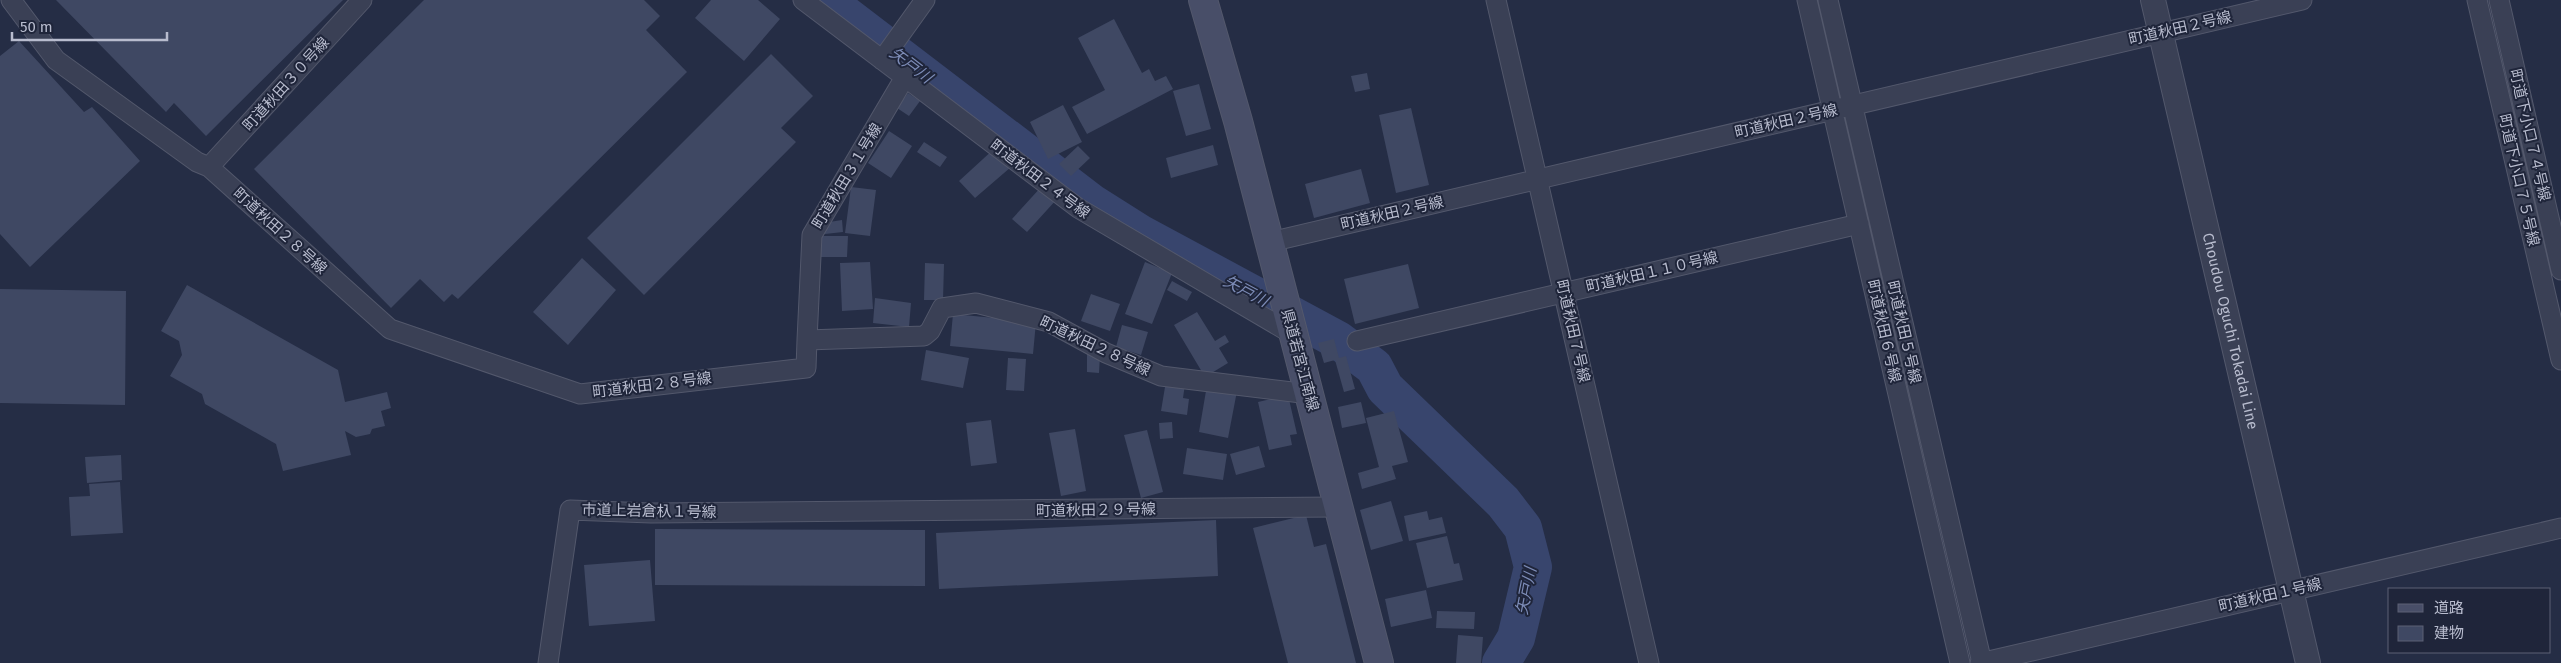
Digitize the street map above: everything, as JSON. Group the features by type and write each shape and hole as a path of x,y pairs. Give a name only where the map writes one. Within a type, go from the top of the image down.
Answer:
{"main road":[{"name":"県道若宮江南線","path":"1203,0 1270,243 1379,663"}],"street":[{"name":"町道秋田２８号線","path":"11,0 56,60 197,162 209,167 390,329 580,394 806,368 807,340 924,336 930,331 942,308 976,303 1049,322 1106,353 1161,376 1309,394"},
{"name":"町道秋田３０号線","path":"209,167 362,0"},
{"name":"町道秋田２４号線","path":"803,0 1097,221 1293,334"},
{"path":"882,60 925,0"},
{"name":"町道秋田７号線","path":"1496,0 1649,663"},
{"name":"町道秋田６号線","path":"1807,0 1960,663"},
{"name":"町道秋田５号線","path":"1828,0 1981,663"},
{"name":"Choudou Oguchi Tokadai Line","path":"2154,0 2308,663"},
{"name":"町道秋田２号線","path":"1270,243 2302,0"},
{"name":"町道下小口７５号線","path":"2477,0 2561,360"},
{"name":"町道下小口７４号線","path":"2499,0 2561,270"},
{"name":"町道秋田３１号線","path":"807,340 812,235 905,77"},
{"name":"町道秋田１１０号線","path":"1357,341 1859,224"},
{"name":"町道秋田２９号線","path":"854,512 1339,507"},
{"name":"市道上岩倉杁１号線","path":"548,663 570,510 651,514 854,512"},
{"name":"町道秋田１号線","path":"1981,663 2561,528"}],"building":[{"path":"56,0 343,0 206,136 174,103 166,112"},
{"path":"424,0 644,0 660,16 646,30 687,72 458,299 452,294 444,302 420,279 391,308 254,169"},
{"path":"711,0 758,0 780,19 744,61 695,18"},
{"path":"1114,19 1142,73 1149,69 1155,81 1166,76 1173,89 1087,134 1072,107 1105,90 1078,38"},
{"path":"19,41 84,112 92,107 140,161 30,267 0,234 0,56"},
{"path":"771,54 813,96 781,128 796,142 644,295 587,238"},
{"path":"1367,73 1370,89 1355,92 1351,76"},
{"path":"1199,84 1211,129 1186,136 1173,91"},
{"path":"908,93 920,101 909,116 897,108"},
{"path":"1063,105 1082,142 1048,159 1030,122"},
{"path":"1411,108 1429,185 1396,193 1379,115"},
{"path":"889,131 912,146 891,178 868,163"},
{"path":"924,142 947,157 940,167 917,152"},
{"path":"1213,145 1218,165 1171,178 1166,158"},
{"path":"1078,146 1090,158 1071,176 1059,164"},
{"path":"995,148 1011,167 975,198 959,181"},
{"path":"1361,169 1370,203 1314,218 1305,184"},
{"path":"1042,186 1057,199 1027,232 1012,219"},
{"path":"851,187 876,190 870,236 845,233"},
{"path":"842,220 843,232 825,234 823,223"},
{"path":"820,236 848,236 847,257 820,257"},
{"path":"582,258 616,290 568,345 533,312"},
{"path":"870,262 873,309 842,311 840,263"},
{"path":"1145,262 1172,273 1152,324 1125,314"},
{"path":"925,263 944,264 943,300 924,300"},
{"path":"1408,264 1419,308 1355,324 1344,279"},
{"path":"1172,281 1192,292 1187,301 1167,290"},
{"path":"187,285 338,370 345,402 387,392 391,408 381,411 385,426 372,429 370,434 356,437 345,431 351,455 283,471 276,444 205,404 202,394 170,376 182,355 179,341 161,331"},
{"path":"0,289 126,291 125,405 0,403"},
{"path":"1091,294 1120,304 1110,331 1081,321"},
{"path":"875,298 911,303 909,327 873,323"},
{"path":"1197,312 1215,341 1225,335 1229,342 1219,348 1228,363 1205,377 1174,325"},
{"path":"953,314 1036,322 1033,354 950,346"},
{"path":"1122,325 1148,332 1141,355 1116,347"},
{"path":"1334,339 1339,358 1346,356 1355,389 1344,392 1335,360 1324,363 1318,343"},
{"path":"926,350 969,358 963,388 921,380"},
{"path":"1087,354 1100,355 1099,373 1087,372"},
{"path":"1008,358 1026,359 1024,391 1006,390"},
{"path":"1166,381 1185,384 1183,398 1189,399 1187,415 1161,411"},
{"path":"1207,385 1237,391 1228,438 1199,432"},
{"path":"1288,395 1297,434 1290,435 1292,445 1269,450 1258,402"},
{"path":"1361,402 1366,423 1342,428 1338,407"},
{"path":"1394,411 1408,462 1392,466 1396,479 1362,489 1358,473 1379,467 1366,418"},
{"path":"991,420 997,463 971,466 966,423"},
{"path":"1172,422 1173,438 1160,439 1159,423"},
{"path":"1075,429 1086,491 1061,496 1049,433"},
{"path":"1147,430 1163,492 1141,498 1124,435"},
{"path":"1259,446 1265,467 1236,475 1230,454"},
{"path":"1187,448 1227,454 1223,480 1183,474"},
{"path":"121,455 122,480 87,483 85,457"},
{"path":"120,482 123,533 71,536 69,497 90,496 89,484"},
{"path":"1391,501 1403,541 1371,550 1360,510"},
{"path":"1427,511 1429,520 1442,517 1446,533 1409,541 1404,516"},
{"path":"1306,515 1314,547 1326,544 1356,663 1288,663 1253,528"},
{"path":"1216,520 1218,576 939,589 936,533"},
{"path":"655,529 925,530 925,586 655,585"},
{"path":"1447,536 1454,564 1459,563 1463,580 1427,588 1416,543"},
{"path":"650,560 655,621 589,626 584,565"},
{"path":"1426,590 1432,618 1391,627 1385,599"},
{"path":"1437,611 1475,612 1474,629 1436,628"},
{"path":"1458,635 1483,637 1481,663 1456,663"}],"waterway":[{"name":"矢戸川","path":"826,0 1092,203 1141,234 1338,340 1374,367 1385,388 1503,502 1523,528 1533,567 1516,638 1501,663"}]}
